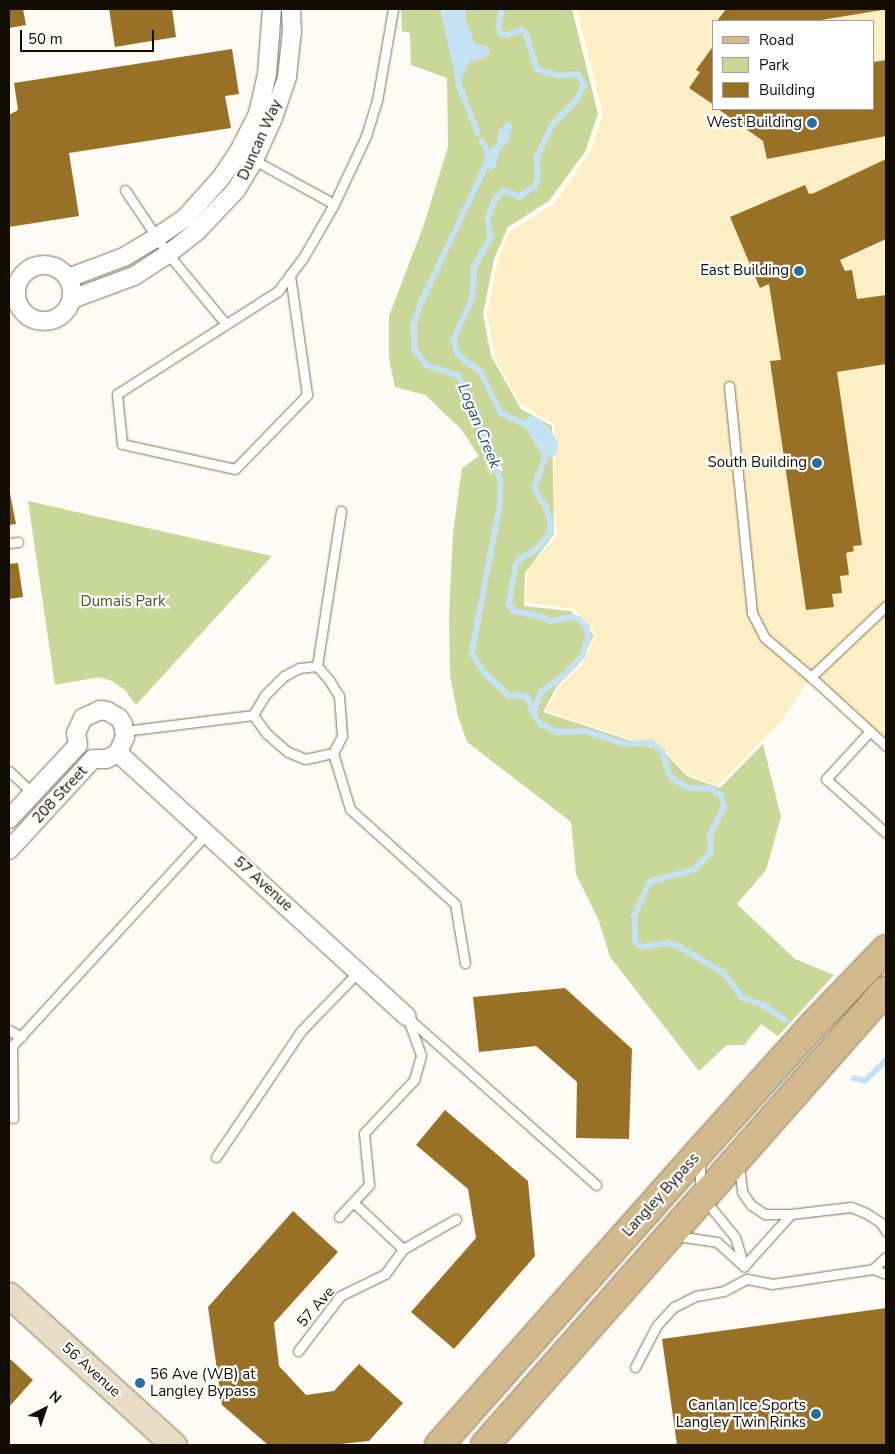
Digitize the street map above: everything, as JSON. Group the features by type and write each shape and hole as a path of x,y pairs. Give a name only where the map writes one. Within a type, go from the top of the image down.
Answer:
{"main road":[{"name":"Langley Bypass","path":"440,1445 812,1026 886,949"},
{"path":"485,1445 704,1199 886,990"},
{"name":"56 Avenue","path":"9,1295 174,1445"}],"street":[{"name":"Duncan Way","path":"68,278 124,257 157,237 185,218 215,185 238,153 258,114 267,74 272,9"},
{"name":"Duncan Way","path":"72,299 134,276 168,254 197,232 236,190 254,160 287,77 292,31 291,9"},
{"path":"36,266 54,267 68,278 72,287 72,299 65,313 57,318 39,321 23,312 12,295 21,277 36,266"},
{"name":"208 Street","path":"9,819 78,745 77,728 88,714 100,710 113,714 119,718 125,731"},
{"path":"118,752 124,744 125,731"},
{"name":"208 Street","path":"9,850 93,758 106,759 118,752"},
{"name":"57 Avenue","path":"118,752 407,1017"}],"lane":[{"path":"290,275 307,395 236,469 122,444 117,394 278,291 290,275 304,258 334,204 366,136 374,110 393,9"},
{"path":"254,160 334,204"},
{"path":"125,190 168,254 226,324"},
{"path":"729,386 752,613 764,637 886,746"},
{"path":"341,511 317,666 339,696 342,736 333,753 350,809 455,904 465,963"},
{"path":"811,677 886,606"},
{"path":"253,714 265,695 284,676 299,668 317,666"},
{"path":"125,731 253,714"},
{"path":"253,714 266,733 288,752 305,759 333,753"},
{"path":"870,731 826,779 886,833"},
{"path":"9,771 34,793"},
{"path":"13,1118 12,1046 207,834"},
{"path":"216,1157 301,1031 359,971"},
{"path":"407,1017 596,1185"},
{"path":"339,1217 369,1185 364,1133 414,1080 421,1055 407,1017"},
{"path":"9,1030 20,1037"},
{"path":"700,1151 700,1180 704,1199 735,1237 747,1279"},
{"path":"739,1158 742,1192 751,1205 765,1214 791,1214 851,1207 873,1217 886,1231"},
{"path":"353,1202 403,1248"},
{"path":"744,1266 791,1214"},
{"name":"57 Ave","path":"298,1351 340,1296 385,1274 403,1248 456,1219"},
{"path":"672,1235 716,1242 744,1266"},
{"path":"874,1269 886,1257"},
{"path":"635,1367 657,1326 674,1307 696,1296 724,1291 747,1279 772,1284 874,1269 886,1274"}],"shaded area":[{"path":"577,9 886,9 886,746 811,677 782,720 717,786 687,774 665,750 545,711 560,686 582,665 596,634 574,609 525,602 528,570 557,535 553,498 555,425 519,403 495,359 487,313 498,260 509,232 554,204 591,151 603,114"}],"green space":[{"path":"401,9 572,9 598,114 585,152 549,201 508,227 494,259 483,314 491,356 521,409 552,426 554,534 525,573 524,606 571,611 594,635 581,662 557,686 543,712 653,748 667,755 687,776 720,788 763,744 781,817 766,870 737,904 795,959 834,975 778,1036 761,1024 744,1045 727,1045 699,1071 610,957 599,921 576,874 571,822 467,742 458,716 450,676 449,617 453,533 462,468 479,456 461,429 425,395 395,387 389,359 389,316 423,227 448,147 447,78 411,65 410,33 402,31"},
{"name":"Dumais Park","path":"28,501 272,556 136,705 125,690 112,681 99,677 55,685"}],"water":[{"path":"440,9 467,9 465,18 475,44 487,46 490,53 482,59 469,62 459,87 455,77"},
{"path":"507,121 511,123 512,128 509,140 500,151 495,168 490,170 484,161 485,149 493,147 497,142 499,131"},
{"path":"529,416 537,418 549,427 558,442 557,453 550,458 540,452 523,424"}],"building":[{"path":"9,9 23,9 26,25 9,28"},
{"path":"109,9 172,9 176,37 115,47"},
{"path":"726,9 882,9 821,20 718,20"},
{"name":"West Building","path":"712,48 712,104 689,88 700,72 696,70"},
{"path":"232,49 239,94 225,96 231,128 69,153 79,216 9,227 9,115 18,110 14,83"},
{"name":"West Building","path":"886,60 886,136 767,159 763,141 719,110 875,110 875,62"},
{"name":"East Building","path":"886,159 886,239 840,260 845,271 852,270 857,299 886,295 886,364 837,372 862,545 853,546 854,551 846,553 849,575 840,576 842,593 832,594 834,607 806,610 770,361 781,360 769,284 760,288 730,217 805,185 809,194 814,193"},
{"path":"9,488 16,524 9,525"},
{"path":"18,563 23,597 9,599 9,564"},
{"path":"565,988 632,1049 629,1139 576,1138 577,1082 536,1046 479,1052 473,997"},
{"path":"445,1110 528,1181 535,1256 454,1349 411,1312 476,1238 468,1189 416,1145"},
{"path":"293,1211 338,1252 274,1323 279,1366 306,1395 334,1391 359,1364 403,1403 369,1441 331,1445 268,1445 222,1405 208,1307"},
{"path":"886,1308 886,1445 677,1445 662,1339"},
{"path":"9,1358 33,1380 9,1407"}],"waterway":[{"path":"502,9 499,27 502,34 507,35 522,30 526,33 537,69 558,76 578,74 585,85 577,100 552,126 537,158 538,178 535,187 520,197 504,191 496,199 488,218 491,239 475,266 473,298 454,339 458,355 481,372 501,413 529,426"},
{"path":"459,81 478,132"},
{"name":"Logan Creek","path":"482,141 491,156 421,304 414,325 415,350 427,365 459,376 501,481 500,507 472,654 485,673 509,695 527,696 534,713"},
{"path":"545,449 545,459 535,488 546,506 551,522 550,533 538,549 520,560 516,566 509,604 514,611 540,616 552,621 571,617 579,619 587,627 589,637 583,656 566,674 541,693 534,713 541,724 558,732 585,731 626,744 652,743 663,752 669,773 674,780 689,788 712,789 721,795 725,807 711,833 711,853 694,870 650,882 635,916 636,942 642,947 668,943 680,947 724,973 743,998 763,1005 785,1020"},
{"name":"Logan Creek","path":"854,1078 865,1081 886,1061"}],"place":[{"name":"West Building","path":"812,123"},
{"name":"East Building","path":"799,271"},
{"name":"South Building","path":"817,463"},
{"name":"56 Ave (WB) at Langley Bypass","path":"140,1383"},
{"name":"Canlan Ice Sports Langley Twin Rinks","path":"816,1414"}]}
